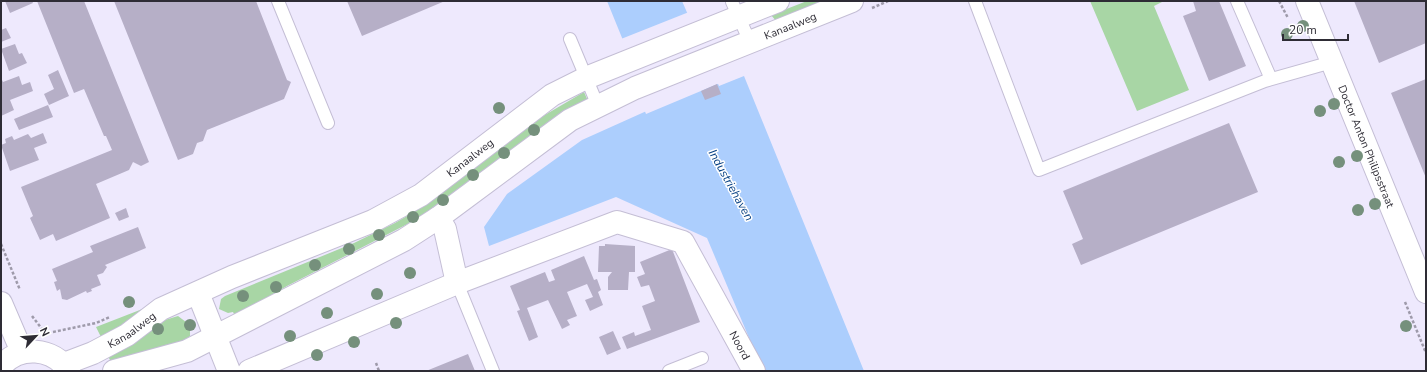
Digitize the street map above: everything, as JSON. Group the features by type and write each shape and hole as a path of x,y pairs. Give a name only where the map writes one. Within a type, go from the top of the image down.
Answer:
{"street":[{"name":"Kanaalweg","path":"66,368 127,335 161,309 373,221 421,195 552,95 586,78 700,32 735,9 778,1"},
{"name":"Kanaalweg","path":"114,371 187,351 404,240 438,218 570,120 636,88 852,1"},
{"name":"Doctor Anton Philipsstraat","path":"1307,1 1426,292"},
{"path":"250,371 457,283 445,229 438,218"},
{"name":"Noord","path":"457,283 617,222 683,242 754,371"},
{"path":"198,293 229,371"},
{"path":"1,303 22,352"},
{"path":"1,366 7,359 22,352 37,351 52,355 66,368"}],"lane":[{"path":"278,1 328,123"},
{"path":"975,1 1039,170 1271,79 1310,70 1332,62"},
{"path":"1237,1 1271,79"},
{"name":"Kanaalweg","path":"735,9 750,42"},
{"path":"570,39 598,106"},
{"path":"457,283 493,371"},
{"path":"669,371 702,358"}],"path":[{"path":"1,244 21,292"},
{"path":"29,312 41,329 54,332 96,323 116,314"},
{"path":"376,363 379,371"}],"green space":[{"path":"807,1 829,1 777,22 771,15"},
{"path":"1090,1 1164,1 1154,6 1189,90 1137,111"},
{"path":"584,92 588,101 427,214 287,286 235,316 233,312 228,313 219,309 221,299 225,296 354,243 395,223 424,206 538,119"},
{"path":"145,308 103,341 96,327"},
{"path":"178,316 190,325 190,336 180,345 112,364 107,354 155,323"}],"water":[{"name":"Industriehaven","path":"607,1 682,1 719,86 744,76 864,371 763,371 707,238 616,197 489,246 484,227 507,194 582,140 651,109"}],"pier":[{"path":"689,12 720,83 646,114 644,109 648,107 621,39"}],"building":[{"path":"5,1 32,1 33,3 10,13"},
{"path":"37,1 84,1 149,162 141,166 133,162 129,170 96,184 110,218 56,241 53,234 40,240 30,218 33,216 21,187 112,150 106,136 104,136 84,89 74,93"},
{"path":"114,1 256,1 287,80 291,82 284,99 207,130 203,141 197,143 193,154 178,160"},
{"path":"347,1 445,1 362,36"},
{"path":"1193,1 1219,1 1246,66 1209,81 1183,16 1196,11"},
{"path":"1354,1 1426,1 1426,43 1379,63"},
{"path":"6,28 11,38 1,42 1,30"},
{"path":"15,44 19,54 22,53 27,63 9,71 1,49"},
{"path":"58,70 69,96 49,105 44,94 54,89 48,75"},
{"path":"19,76 22,85 30,82 33,91 10,100 14,110 1,116 1,78 3,82"},
{"path":"1426,79 1426,178 1391,93"},
{"path":"717,84 721,94 705,100 701,91"},
{"path":"48,105 53,117 19,130 14,119"},
{"path":"1229,123 1258,192 1081,265 1072,244 1083,239 1063,191"},
{"path":"43,133 47,143 34,148 39,160 10,171 1,145 6,143 5,139 12,136 14,140 28,134 31,138"},
{"path":"126,208 129,217 119,221 115,213"},
{"path":"138,227 146,248 105,265 107,267 103,273 97,275 101,285 91,289 92,291 87,293 86,291 67,300 62,299 60,289 57,291 54,282 57,281 52,269 93,252 90,246"},
{"path":"605,244 635,246 635,272 629,272 628,290 608,290 608,277 612,272 598,272 599,246 605,246"},
{"path":"672,249 700,322 627,349 622,337 634,332 635,336 651,330 642,306 655,301 649,285 641,287 637,277 645,274 640,262"},
{"path":"584,256 594,280 597,279 601,290 598,292 603,305 590,311 585,300 593,297 587,284 567,292 577,316 567,320 570,325 562,329 548,300 527,308 538,337 529,341 517,311 520,310 510,286 545,272 549,282 555,280 551,270"},
{"path":"613,331 621,349 607,355 599,337"},
{"path":"468,354 475,371 426,371"}]}
